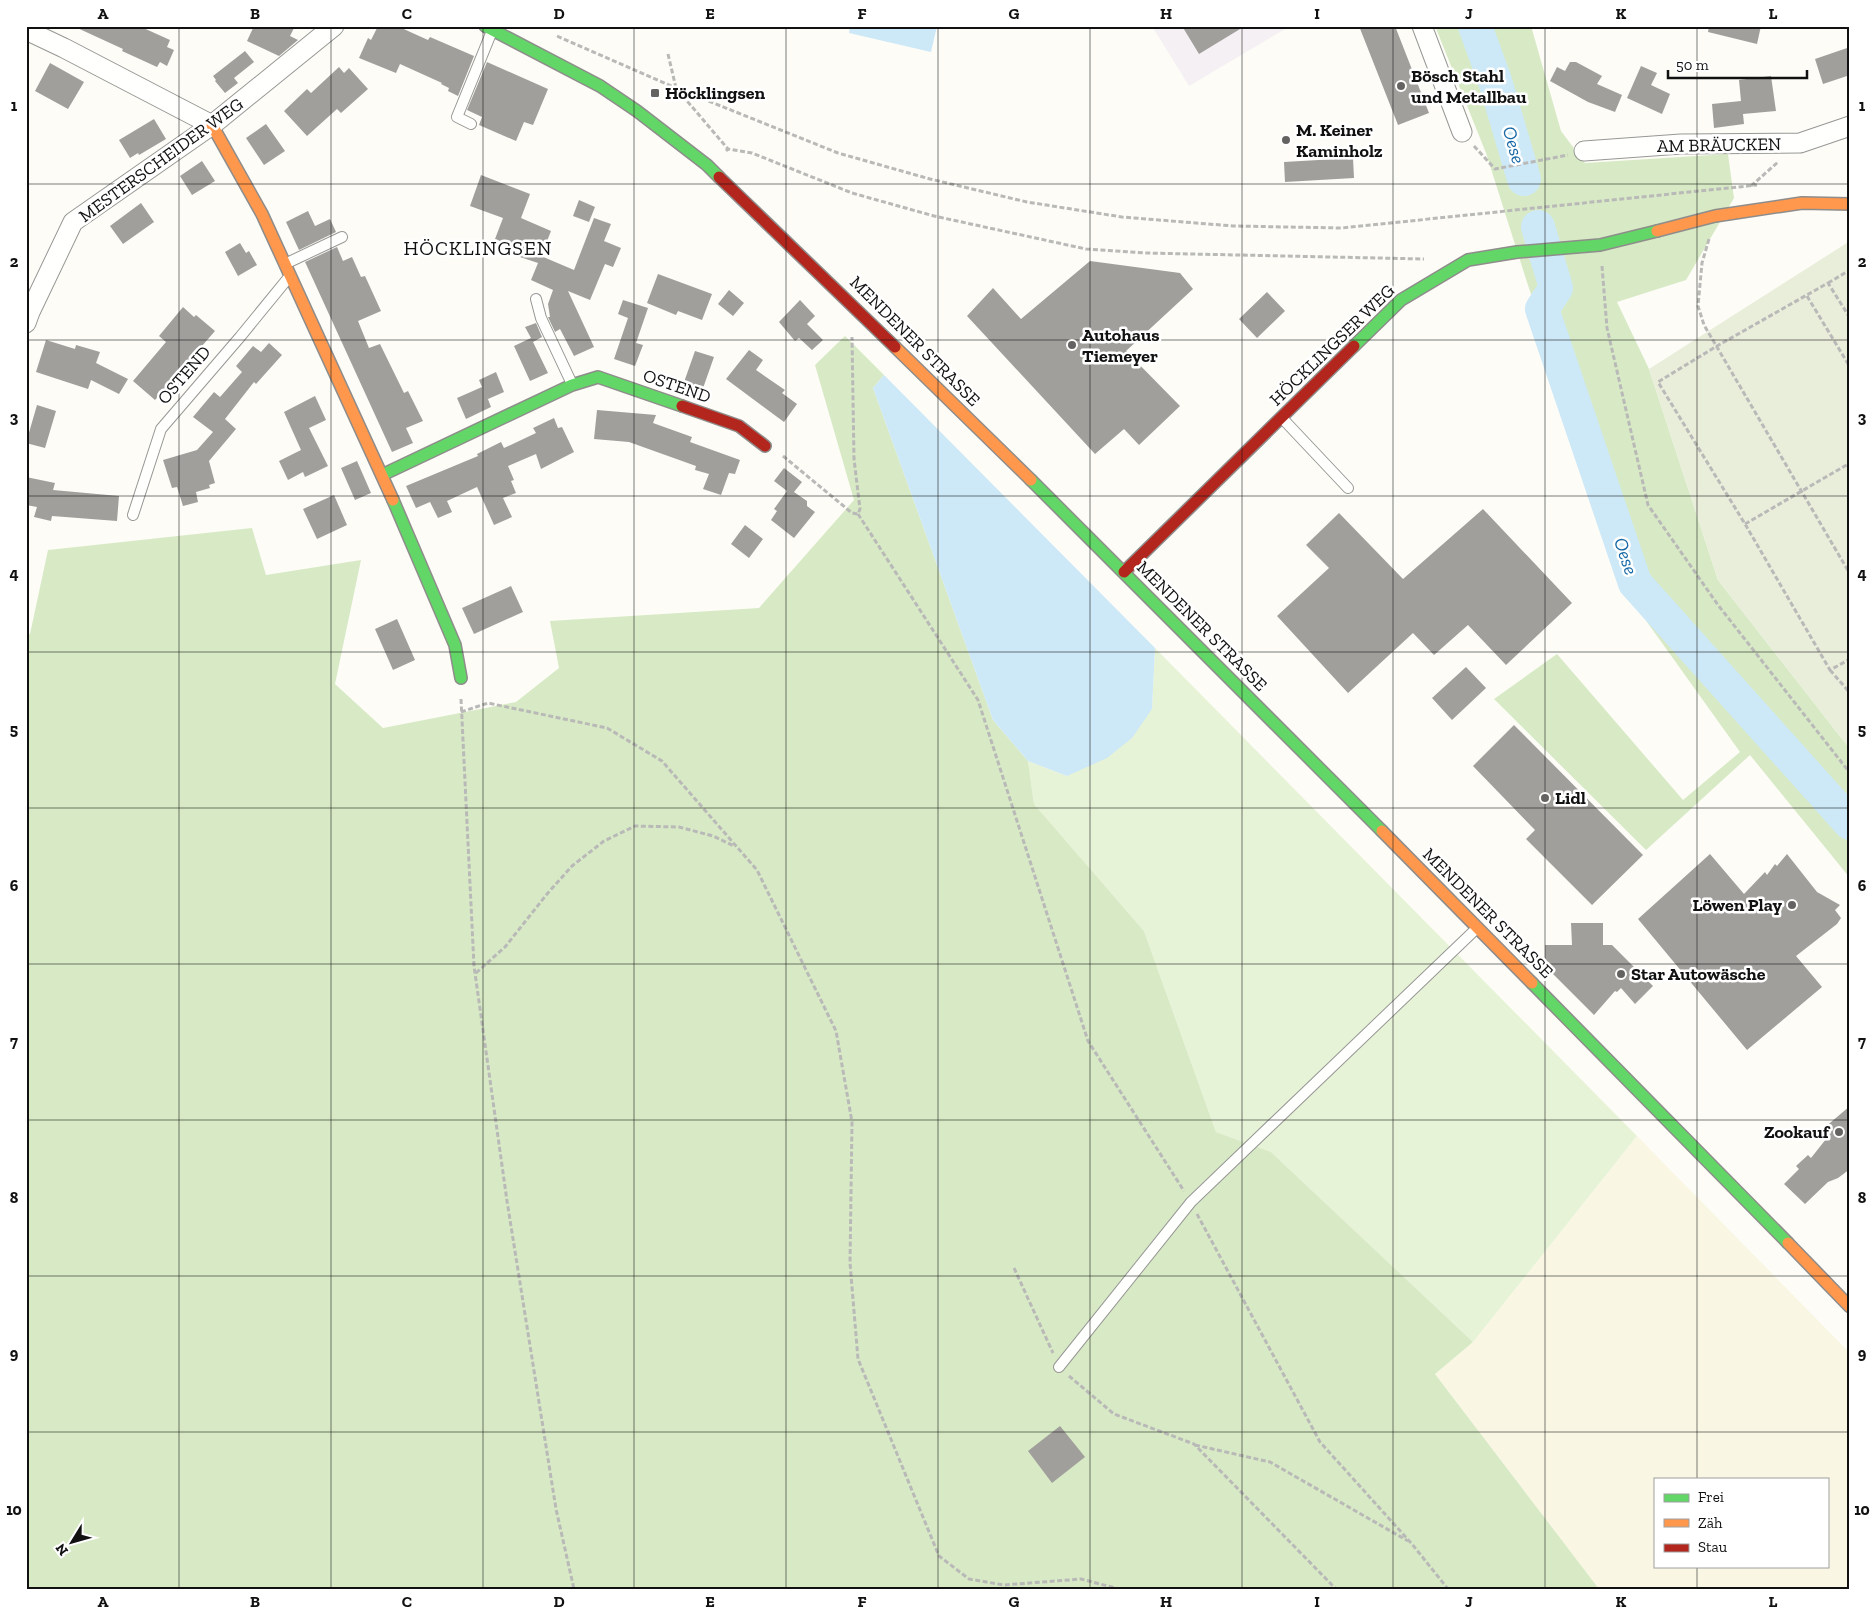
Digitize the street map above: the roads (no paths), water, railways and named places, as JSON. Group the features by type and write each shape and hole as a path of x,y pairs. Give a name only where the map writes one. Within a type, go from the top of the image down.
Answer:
{"street":[{"name":"MESTERSCHEIDER WEG","path":"26,323 73,222 212,125 334,26"},
{"path":"1422,26 1462,132"},
{"name":"MENDENER STRASSE","path":"489,28 600,86 638,111 707,165 852,304 1124,572 1850,1307"},
{"path":"26,30 212,125 262,214 289,269 382,475 455,645 461,678"},
{"name":"AM BRÄUCKEN","path":"1584,151 1681,144 1800,143 1850,126"},
{"name":"HÖCKLINGSER WEG","path":"1124,572 1400,300 1468,260 1570,246 1600,245 1715,216 1802,203 1850,204"},
{"name":"OSTEND","path":"382,475 572,385 598,377 739,426 765,446"}],"lane":[{"path":"472,124 456,117 489,28"},
{"path":"289,269 342,237"},
{"name":"OSTEND","path":"133,515 161,428 240,337 289,269"},
{"path":"536,299 541,318 572,385"},
{"path":"1282,418 1348,488"},
{"path":"1059,1367 1191,1202 1477,928"}],"water":[{"path":"850,26 937,26 931,52 849,33"},
{"path":"884,375 1155,648 1152,709 1132,738 1107,758 1067,776 1028,761 993,720 873,388"}],"waterway":[{"name":"Oese","path":"1475,26 1495,81 1524,179"},
{"name":"Oese","path":"1538,227 1556,288 1542,309 1635,583 1850,823"}],"place":[{"name":"Bösch Stahl und Metallbau","path":"1401,86"},
{"name":"Höcklingsen","path":"655,93"},
{"name":"M. Keiner Kaminholz","path":"1286,140"},
{"name":"Autohaus Tiemeyer","path":"1072,345"},
{"name":"Lidl","path":"1545,798"},
{"name":"Löwen Play","path":"1792,905"},
{"name":"Star Autowäsche","path":"1621,974"},
{"name":"Zookauf","path":"1839,1132"}],"district":[{"name":"HÖCKLINGSEN","path":"478,248"}]}
